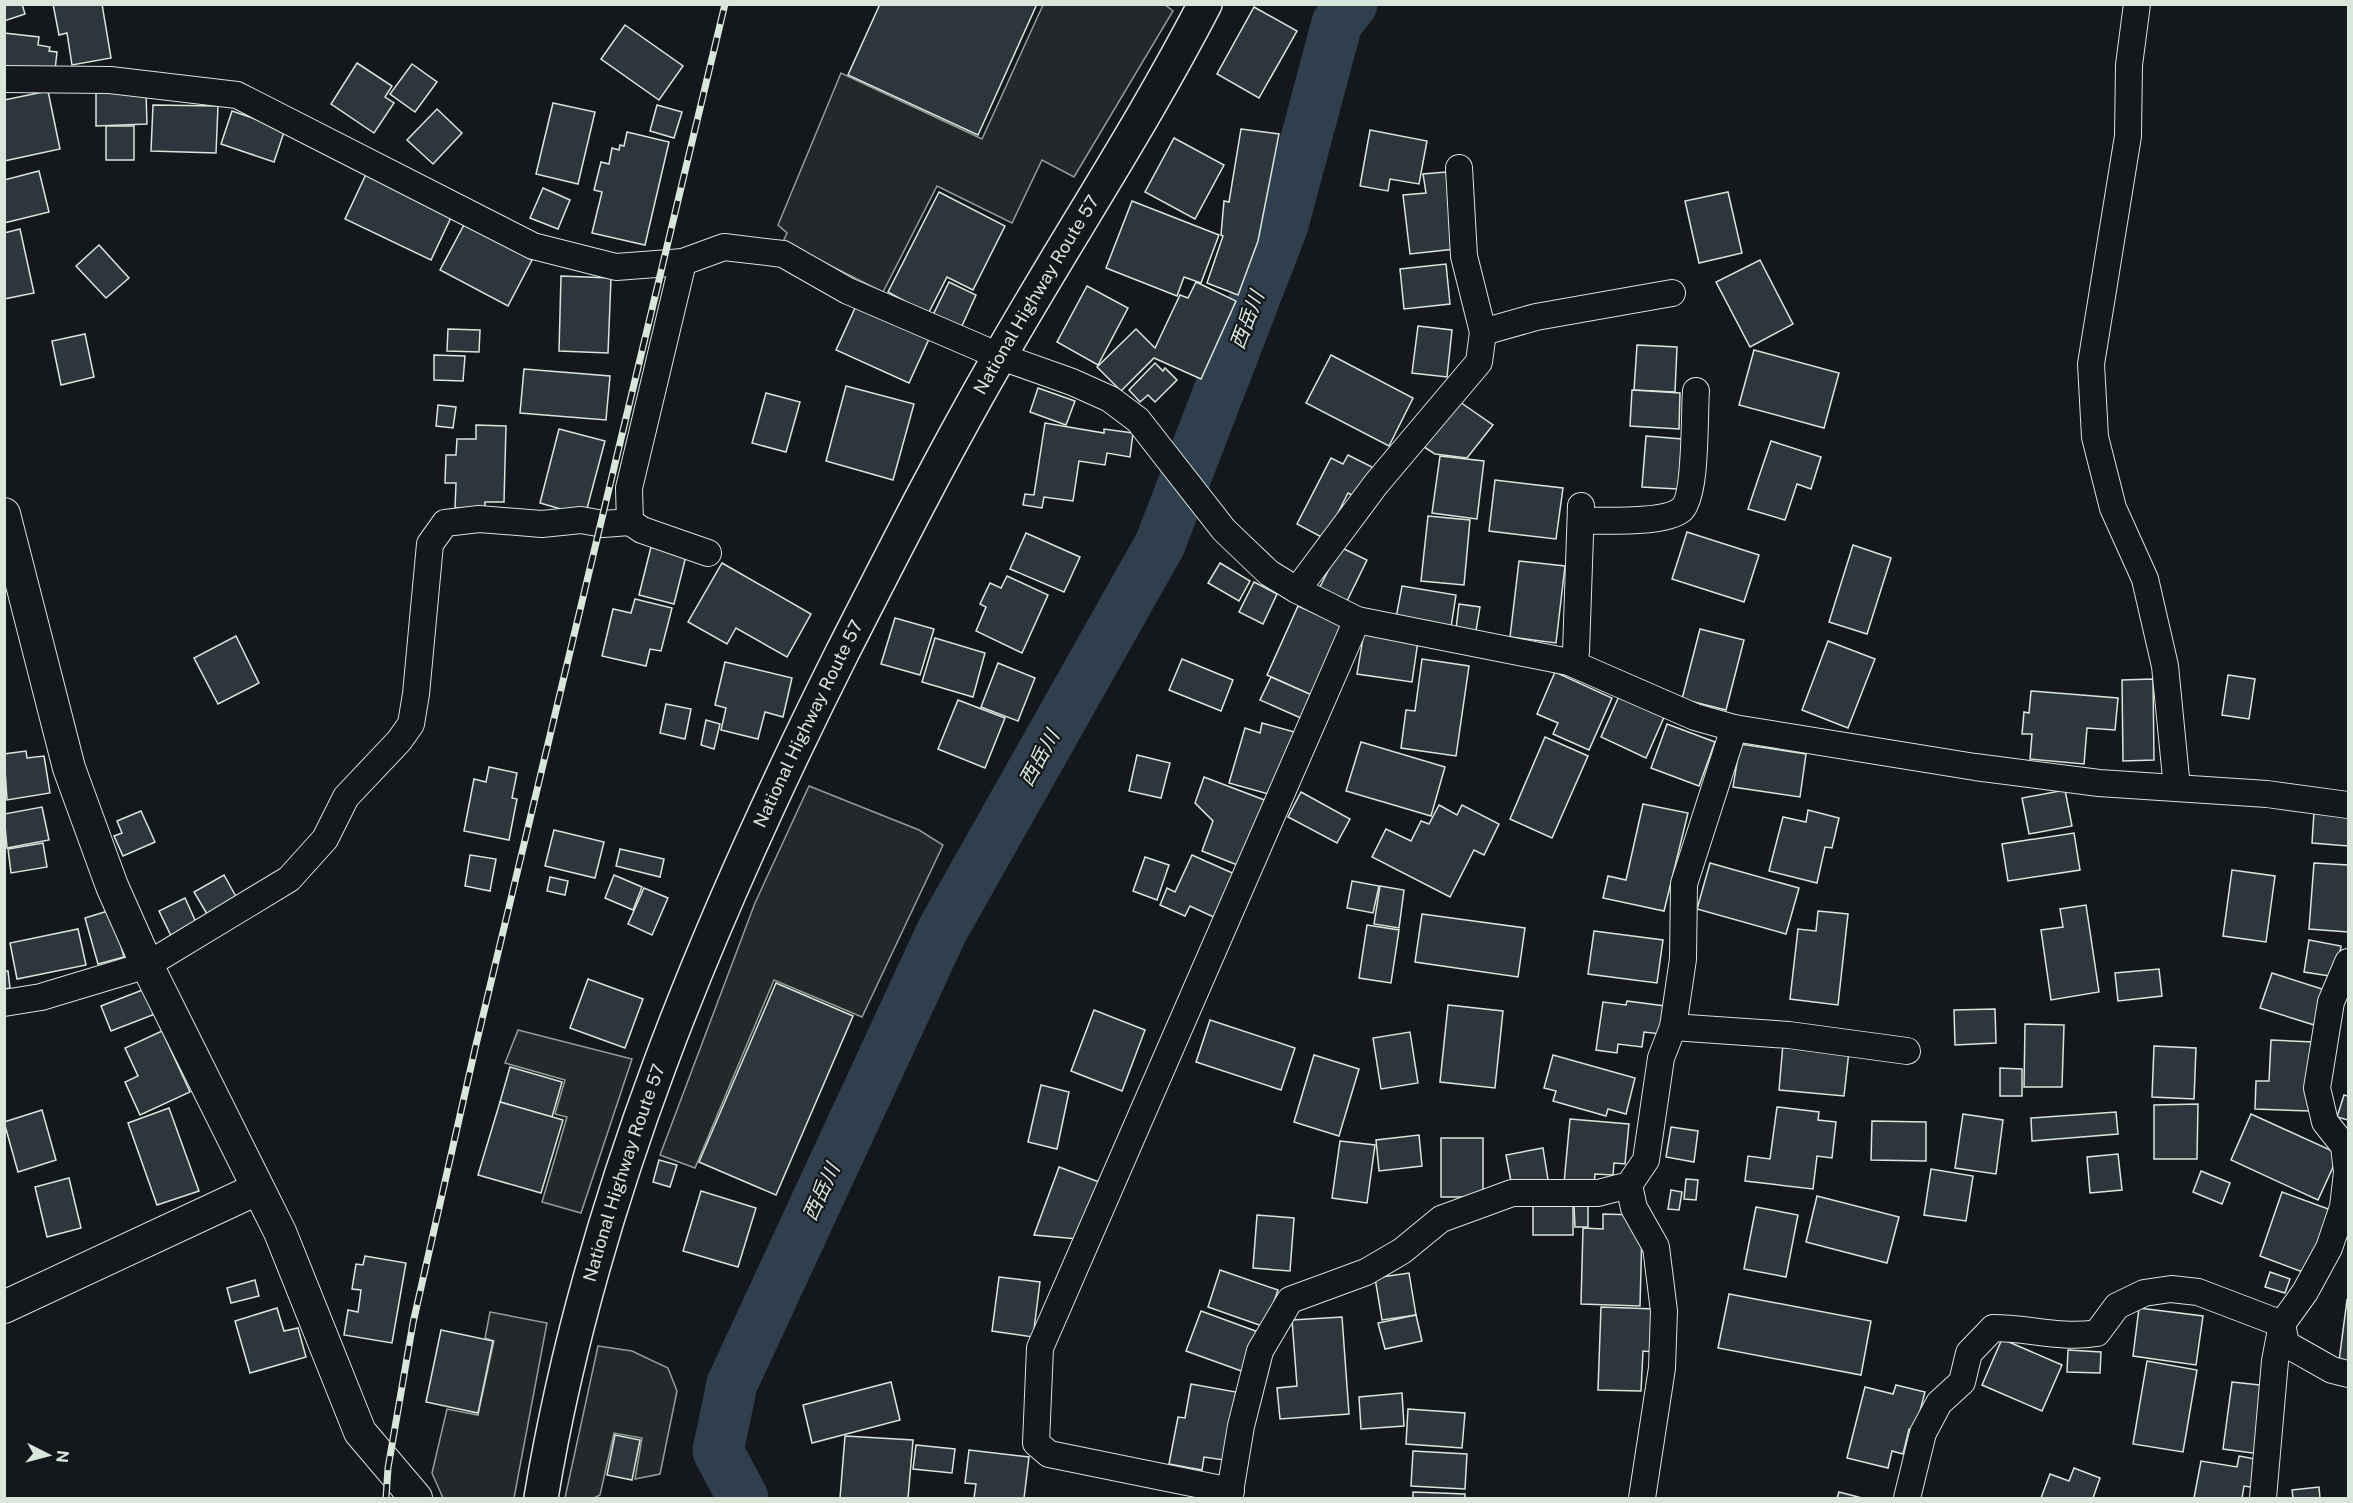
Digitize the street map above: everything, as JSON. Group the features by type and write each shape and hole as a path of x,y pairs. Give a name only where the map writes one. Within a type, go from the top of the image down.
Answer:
{"highway":[{"name":"National Highway Route 57","path":"541,1498 550,1440 577,1324 605,1221 713,926 801,734 896,546 999,357 1205,4"}],"street":[{"path":"2137,4 2129,66 2128,136 2091,364 2095,437 2113,508 2145,579 2165,666 2176,788"},
{"path":"4,79 110,80 237,95 533,246 616,267 683,262 723,248 783,254 848,291 999,357 1072,382 1110,399 1138,420 1224,530 1269,573 1297,591 1357,620 1569,663 1695,717 1734,728 1975,767 2099,783 2267,794 2349,805"},
{"path":"1297,591 1376,484 1479,362 1483,332 1464,256 1459,168"},
{"path":"630,522 629,488 683,262"},
{"path":"1483,332 1536,317 1672,293"},
{"path":"1569,663 1576,652 1581,513 1666,517 1683,509 1690,492 1696,392"},
{"path":"4,514 69,768 111,886 147,965 280,1232 360,1432 416,1498"},
{"path":"4,1003 41,997 147,965 290,879 325,839 346,797 411,724 416,694 430,543 445,523 479,519 542,524 581,520 603,524 630,522 642,530 708,553"},
{"path":"1357,620 1040,1348 1036,1443 1050,1454 1230,1495 1241,1426 1260,1351 1290,1300 1366,1272 1402,1251 1441,1219 1512,1193 1598,1193 1629,1185 1646,1160 1661,1058 1673,1027 1683,959 1684,884 1734,728"},
{"path":"2263,1498 2275,1361 2282,1323 2306,1292 2329,1248 2343,1207 2347,1172 2344,1146 2325,1122 2317,1088 2331,1002 2349,962"},
{"path":"1673,1027 1789,1035 1906,1051"},
{"path":"1629,1185 1634,1208 1656,1247 1664,1311 1662,1368 1642,1498"},
{"path":"4,1307 257,1189"},
{"path":"1906,1498 1923,1433 1939,1403 1962,1382 1969,1353 1993,1328 2018,1328 2073,1337 2097,1333 2117,1306 2144,1293 2171,1289 2198,1292 2282,1323"},
{"path":"2282,1323 2286,1344 2332,1370 2349,1374"}],"shaded area":[{"path":"1164,4 1173,11 1074,177 1042,160 1012,223 937,186 883,292 783,242 787,233 778,225 841,73 982,139 1043,5"},
{"path":"809,786 919,830 943,845 862,1017 774,980 695,1168 660,1155 755,903"},
{"path":"518,1030 632,1059 581,1213 542,1202 567,1117 555,1114 565,1080 505,1063"},
{"path":"490,1312 547,1323 514,1498 443,1498 432,1473 447,1409 478,1415 494,1341 485,1338"},
{"path":"598,1346 632,1351 668,1368 677,1391 660,1474 635,1479 642,1438 614,1433 600,1495 594,1498 565,1498"}],"building":[{"path":"4,4 22,4 25,14 4,21"},
{"path":"53,4 102,4 111,58 72,65 67,33 59,35"},
{"path":"880,4 1037,4 978,135 848,75"},
{"path":"1254,7 1297,31 1259,98 1217,74"},
{"path":"625,25 683,66 659,100 601,59"},
{"path":"4,33 39,37 38,45 50,47 49,51 57,52 55,70 4,70"},
{"path":"357,63 392,86 385,97 394,103 374,133 331,104"},
{"path":"412,64 437,82 415,112 390,94"},
{"path":"48,91 60,149 4,161 4,100"},
{"path":"146,92 147,124 96,126 96,93"},
{"path":"553,103 595,112 578,184 536,174"},
{"path":"153,105 218,106 216,153 151,151"},
{"path":"657,105 682,112 674,138 650,131"},
{"path":"437,109 462,133 433,164 407,140"},
{"path":"232,111 285,129 274,162 221,144"},
{"path":"106,126 134,126 134,160 106,160"},
{"path":"1241,129 1279,134 1258,241 1238,295 1207,283 1223,236 1221,235 1224,201 1229,202"},
{"path":"1370,130 1427,141 1419,184 1390,179 1388,191 1360,186"},
{"path":"627,132 669,142 645,245 592,233 602,192 594,190 601,162 609,164 612,148 619,150 620,145 624,146"},
{"path":"1174,138 1224,165 1195,219 1145,192"},
{"path":"369,168 455,209 431,260 345,219"},
{"path":"39,171 49,212 4,223 4,180"},
{"path":"1446,172 1455,249 1410,254 1403,195 1426,193 1423,174"},
{"path":"543,188 570,200 558,229 530,218"},
{"path":"939,192 1005,226 973,290 947,277 928,314 888,292"},
{"path":"1728,192 1742,253 1699,263 1685,201"},
{"path":"1132,201 1219,235 1201,283 1184,277 1177,296 1106,268"},
{"path":"465,223 532,260 508,306 440,270"},
{"path":"20,229 34,293 4,299 4,233"},
{"path":"99,245 129,278 106,298 76,266"},
{"path":"1760,260 1793,324 1750,347 1716,282"},
{"path":"1446,264 1450,304 1404,309 1400,269"},
{"path":"561,276 611,278 608,353 559,351"},
{"path":"949,282 976,295 961,328 933,315"},
{"path":"1196,282 1236,301 1201,379 1154,358 1121,391 1097,367 1136,329 1155,348 1180,295 1188,298"},
{"path":"1087,286 1128,308 1098,365 1057,342"},
{"path":"856,306 929,339 909,383 836,350"},
{"path":"1418,326 1452,330 1447,377 1412,373"},
{"path":"448,329 480,330 479,352 447,351"},
{"path":"85,334 94,377 61,385 52,341"},
{"path":"1637,345 1677,347 1675,392 1634,390"},
{"path":"1754,350 1839,373 1824,428 1739,405"},
{"path":"434,355 465,356 463,381 434,380"},
{"path":"1331,355 1413,398 1389,446 1306,403"},
{"path":"1155,363 1163,371 1165,368 1177,380 1155,402 1148,395 1140,402 1129,390"},
{"path":"524,369 610,376 606,420 520,413"},
{"path":"846,386 914,404 893,480 826,461"},
{"path":"1038,388 1075,401 1066,425 1030,412"},
{"path":"1632,390 1680,393 1679,429 1630,426"},
{"path":"766,393 800,402 786,452 752,443"},
{"path":"1457,400 1493,425 1467,458 1435,454 1424,447"},
{"path":"438,405 456,407 453,428 436,426"},
{"path":"1045,423 1104,433 1104,429 1133,433 1130,457 1107,453 1105,465 1079,461 1073,501 1044,497 1042,508 1023,505 1025,494 1034,495"},
{"path":"476,425 506,426 504,502 485,502 485,508 455,508 456,483 445,483 446,455 456,455 457,439 476,439"},
{"path":"559,429 605,441 585,516 540,503"},
{"path":"1646,436 1682,439 1678,489 1642,487"},
{"path":"1771,441 1821,457 1811,489 1797,484 1785,520 1748,509"},
{"path":"1348,455 1376,469 1360,499 1348,493 1325,539 1297,524 1331,458 1343,464"},
{"path":"1440,456 1484,461 1477,519 1432,513"},
{"path":"1495,480 1563,488 1556,539 1489,531"},
{"path":"1428,516 1470,520 1464,585 1421,581"},
{"path":"1687,532 1759,555 1744,602 1672,579"},
{"path":"1026,533 1080,557 1064,592 1010,569"},
{"path":"1853,545 1891,558 1867,634 1829,622"},
{"path":"651,547 686,556 674,604 639,595"},
{"path":"1340,547 1367,560 1346,603 1319,589"},
{"path":"1519,561 1565,566 1556,643 1510,637"},
{"path":"722,563 811,614 787,657 736,628 727,644 688,622"},
{"path":"1220,563 1250,581 1239,601 1208,583"},
{"path":"1007,576 1048,595 1022,653 976,631 986,607 980,604 990,583 1001,588"},
{"path":"1254,582 1277,594 1263,624 1239,612"},
{"path":"1402,586 1456,595 1451,627 1396,618"},
{"path":"635,599 672,608 661,651 650,649 646,666 602,656 613,609 631,613"},
{"path":"1459,604 1480,607 1476,631 1456,629"},
{"path":"1298,606 1345,627 1314,696 1267,675"},
{"path":"895,618 934,629 920,675 881,664"},
{"path":"1700,629 1744,640 1726,710 1682,699"},
{"path":"1364,632 1418,641 1412,682 1357,674"},
{"path":"236,636 259,683 218,704 194,658"},
{"path":"935,638 985,653 973,697 922,682"},
{"path":"1828,641 1875,659 1848,728 1802,710"},
{"path":"1182,659 1233,680 1221,711 1169,690"},
{"path":"1422,659 1469,666 1456,756 1401,748 1406,710 1415,711"},
{"path":"725,662 792,678 783,717 765,712 758,739 721,730 726,708 715,705"},
{"path":"998,663 1035,678 1018,721 981,707"},
{"path":"1555,672 1612,698 1589,750 1553,734 1558,723 1537,714"},
{"path":"2228,675 2255,679 2249,719 2222,715"},
{"path":"1271,677 1314,696 1303,719 1260,700"},
{"path":"2153,679 2154,760 2123,761 2122,680"},
{"path":"2031,691 2118,698 2115,730 2087,728 2084,764 2030,759 2032,734 2022,734 2024,712 2029,713"},
{"path":"1620,694 1665,715 1646,758 1601,737"},
{"path":"958,700 1005,718 985,768 938,749"},
{"path":"666,704 691,709 685,739 660,733"},
{"path":"706,720 720,724 714,749 701,745"},
{"path":"1262,723 1298,733 1290,762 1282,760 1272,795 1229,783 1245,728 1260,733"},
{"path":"1667,724 1715,742 1699,786 1651,768"},
{"path":"1545,737 1588,756 1552,838 1510,819"},
{"path":"1361,742 1445,767 1431,816 1346,791"},
{"path":"1740,744 1806,754 1800,797 1733,787"},
{"path":"26,751 27,758 44,756 50,793 7,800 4,754"},
{"path":"1137,755 1170,763 1161,798 1129,791"},
{"path":"489,767 517,773 512,798 517,799 509,840 464,831 474,779 486,782"},
{"path":"1204,777 1275,804 1250,870 1202,851 1213,821 1195,803"},
{"path":"2065,790 2072,826 2029,834 2022,798"},
{"path":"1301,792 1350,819 1337,843 1288,817"},
{"path":"1643,804 1688,813 1664,911 1603,898 1608,876 1626,880"},
{"path":"1439,805 1457,815 1462,805 1499,824 1484,855 1474,850 1450,897 1372,857 1386,829 1411,841 1421,821 1429,824"},
{"path":"42,807 49,840 7,848 4,814"},
{"path":"1808,810 1839,818 1832,848 1825,847 1817,883 1769,871 1783,817 1806,822"},
{"path":"141,811 155,842 123,856 114,836 122,833 117,821"},
{"path":"2314,812 2348,814 2348,846 2312,843"},
{"path":"554,830 604,842 595,878 545,866"},
{"path":"2074,833 2080,870 2008,881 2002,844"},
{"path":"43,843 47,867 11,873 8,849"},
{"path":"620,849 664,859 660,877 616,866"},
{"path":"470,855 496,859 490,891 465,886"},
{"path":"1192,855 1239,876 1220,920 1190,906 1185,916 1160,905 1167,888 1175,892"},
{"path":"1145,857 1169,865 1157,900 1133,891"},
{"path":"1710,863 1799,888 1786,934 1697,909"},
{"path":"2314,863 2348,865 2348,932 2309,929"},
{"path":"2232,870 2275,876 2266,942 2223,936"},
{"path":"224,875 239,902 210,919 194,892"},
{"path":"614,875 642,887 633,910 605,898"},
{"path":"550,877 568,881 565,895 547,891"},
{"path":"1352,881 1379,886 1373,913 1347,908"},
{"path":"1380,886 1404,890 1399,928 1374,924"},
{"path":"644,888 668,898 652,935 628,924"},
{"path":"185,898 199,929 174,942 159,911"},
{"path":"2086,905 2099,992 2051,1000 2041,930 2063,927 2060,909"},
{"path":"111,910 124,957 98,964 85,918"},
{"path":"1818,911 1848,914 1838,1005 1790,999 1798,929 1816,931"},
{"path":"1422,914 1525,928 1518,977 1415,962"},
{"path":"1367,925 1399,930 1391,983 1359,978"},
{"path":"78,929 86,965 17,979 10,943"},
{"path":"1594,931 1663,940 1657,983 1588,974"},
{"path":"2309,940 2341,946 2336,977 2304,972"},
{"path":"2159,969 2162,996 2118,1001 2115,973"},
{"path":"4,971 8,971 10,988 4,989"},
{"path":"2272,973 2325,990 2314,1025 2260,1008"},
{"path":"588,979 643,999 625,1048 570,1028"},
{"path":"776,983 853,1016 776,1195 699,1162"},
{"path":"145,989 155,1014 111,1031 101,1006"},
{"path":"1627,1001 1665,1006 1661,1034 1644,1032 1642,1047 1618,1044 1617,1053 1596,1050 1603,1002 1626,1005"},
{"path":"1448,1005 1503,1011 1495,1088 1440,1082"},
{"path":"1995,1009 1996,1043 1955,1045 1954,1010"},
{"path":"1094,1010 1145,1030 1122,1091 1071,1071"},
{"path":"1210,1020 1295,1048 1281,1090 1196,1062"},
{"path":"2025,1024 2064,1025 2062,1087 2024,1087"},
{"path":"162,1031 190,1092 140,1115 125,1082 138,1076 125,1048"},
{"path":"1410,1032 1418,1083 1381,1089 1373,1038"},
{"path":"2271,1040 2313,1042 2310,1111 2255,1109 2256,1081 2269,1081"},
{"path":"1783,1044 1849,1051 1844,1096 1779,1090"},
{"path":"2154,1046 2196,1048 2194,1099 2152,1097"},
{"path":"1314,1055 1359,1069 1339,1136 1294,1122"},
{"path":"1553,1055 1635,1078 1626,1114 1608,1109 1606,1116 1553,1101 1556,1091 1544,1088"},
{"path":"510,1067 562,1082 552,1117 500,1102"},
{"path":"2000,1068 2022,1069 2022,1096 2000,1096"},
{"path":"1041,1085 1069,1092 1057,1149 1028,1142"},
{"path":"2344,1095 2348,1096 2348,1120 2337,1117"},
{"path":"500,1102 563,1120 541,1193 478,1175"},
{"path":"2198,1104 2197,1159 2154,1159 2154,1105"},
{"path":"1777,1107 1819,1112 1818,1120 1836,1122 1832,1158 1817,1156 1813,1189 1745,1181 1748,1156 1770,1159"},
{"path":"169,1108 199,1191 157,1205 128,1123"},
{"path":"42,1110 56,1160 18,1172 4,1122"},
{"path":"2116,1112 2118,1134 2032,1141 2031,1118"},
{"path":"1963,1114 2003,1120 1996,1174 1955,1168"},
{"path":"2251,1114 2339,1154 2318,1200 2231,1160"},
{"path":"1570,1119 1629,1124 1625,1164 1614,1163 1613,1175 1595,1174 1594,1185 1564,1183"},
{"path":"1872,1121 1926,1122 1926,1161 1871,1160"},
{"path":"1671,1127 1698,1131 1694,1162 1666,1157"},
{"path":"1419,1135 1422,1166 1379,1171 1376,1140"},
{"path":"1441,1138 1483,1138 1483,1197 1441,1197"},
{"path":"1340,1141 1375,1145 1367,1203 1332,1198"},
{"path":"1543,1148 1548,1180 1512,1187 1506,1155"},
{"path":"2118,1154 2122,1190 2090,1193 2087,1157"},
{"path":"659,1160 677,1165 670,1187 653,1182"},
{"path":"1059,1167 1099,1182 1078,1239 1034,1235"},
{"path":"1931,1169 1973,1176 1966,1221 1924,1215"},
{"path":"2201,1171 2230,1183 2222,1204 2193,1192"},
{"path":"69,1178 81,1228 47,1237 35,1187"},
{"path":"1686,1179 1698,1180 1696,1200 1684,1199"},
{"path":"1671,1190 1682,1192 1679,1210 1668,1209"},
{"path":"701,1191 756,1208 738,1267 683,1251"},
{"path":"2282,1192 2331,1210 2308,1274 2260,1256"},
{"path":"1817,1196 1899,1217 1887,1263 1806,1242"},
{"path":"1573,1205 1573,1235 1533,1235 1533,1206"},
{"path":"1574,1205 1588,1205 1588,1227 1575,1227"},
{"path":"1756,1207 1798,1215 1786,1277 1744,1269"},
{"path":"1603,1214 1636,1215 1642,1230 1640,1306 1581,1304 1583,1228 1603,1229"},
{"path":"1257,1215 1294,1218 1290,1271 1253,1268"},
{"path":"365,1256 406,1263 392,1343 344,1335 348,1310 358,1312 361,1290 352,1289 356,1264 363,1265"},
{"path":"1220,1270 1278,1290 1265,1327 1208,1307"},
{"path":"2270,1272 2290,1279 2285,1293 2265,1287"},
{"path":"1409,1273 1416,1315 1382,1320 1375,1278"},
{"path":"999,1277 1040,1282 1033,1337 992,1331"},
{"path":"255,1280 259,1296 231,1303 227,1288"},
{"path":"1729,1294 1871,1321 1861,1375 1718,1348"},
{"path":"2348,1301 2348,1362 2339,1361"},
{"path":"1601,1307 1655,1309 1653,1352 1643,1351 1641,1391 1598,1390"},
{"path":"277,1308 284,1331 298,1328 306,1357 250,1373 235,1321"},
{"path":"2139,1308 2203,1316 2196,1365 2133,1356"},
{"path":"1201,1311 1261,1333 1247,1373 1186,1351"},
{"path":"1416,1315 1422,1341 1385,1349 1378,1323"},
{"path":"1342,1317 1349,1414 1280,1419 1277,1388 1297,1386 1292,1320"},
{"path":"441,1330 493,1341 478,1413 426,1402"},
{"path":"2002,1339 2062,1365 2042,1411 1982,1385"},
{"path":"2068,1350 2101,1352 2100,1373 2067,1372"},
{"path":"2147,1361 2197,1370 2183,1452 2133,1444"},
{"path":"891,1382 900,1420 812,1443 803,1405"},
{"path":"2232,1382 2269,1386 2260,1454 2223,1449"},
{"path":"1191,1384 1236,1392 1224,1460 1204,1457 1202,1470 1169,1464 1178,1417 1185,1418"},
{"path":"1896,1385 1925,1392 1915,1430 1909,1429 1903,1454 1892,1451 1888,1468 1847,1458 1865,1387 1893,1394"},
{"path":"1402,1393 1404,1426 1361,1429 1359,1397"},
{"path":"1408,1409 1465,1413 1462,1448 1406,1444"},
{"path":"615,1435 640,1440 632,1480 607,1475"},
{"path":"845,1436 913,1440 908,1498 840,1498"},
{"path":"916,1445 955,1449 952,1473 913,1469"},
{"path":"969,1450 1029,1457 1024,1498 974,1498 976,1484 965,1483"},
{"path":"1413,1451 1467,1454 1465,1489 1411,1486"},
{"path":"2239,1456 2261,1460 2256,1488 2244,1486 2242,1498 2194,1498 2201,1461 2237,1467"},
{"path":"2074,1468 2100,1478 2093,1498 2041,1498 2050,1474 2069,1481"},
{"path":"2319,1487 2320,1498 2293,1498 2292,1490"},
{"path":"1413,1492 1465,1494 1465,1498 1413,1498"},
{"path":"1839,1492 1862,1498 1837,1498"}],"waterway":[{"name":"西岳川","path":"743,1498 718,1451 732,1384 942,931 1160,544 1283,225 1337,23 1352,4"}],"railway":[{"path":"386,1498 388,1468 413,1323 475,1049 725,4"}]}
